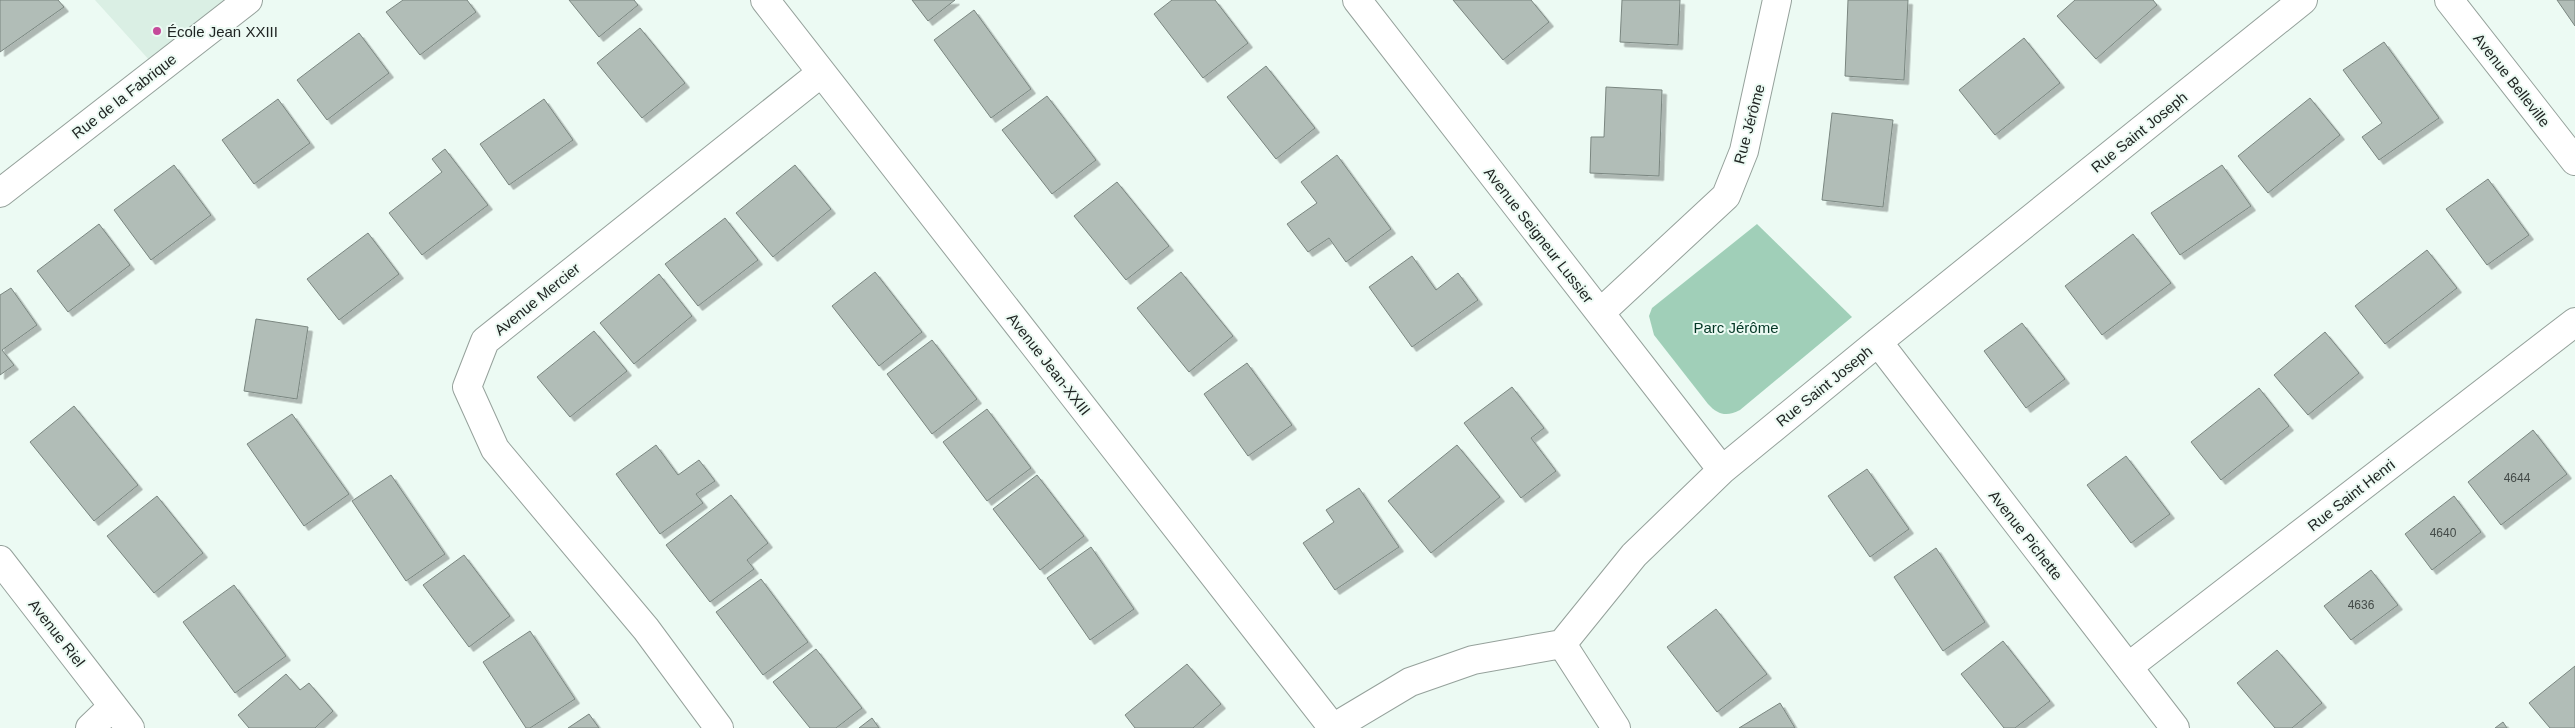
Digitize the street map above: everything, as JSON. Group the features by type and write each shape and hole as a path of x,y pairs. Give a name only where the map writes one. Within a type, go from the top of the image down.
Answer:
{"street":[{"name":"Rue de la Fabrique","path":"0,192 248,0"},
{"name":"Avenue Jean-XXIII","path":"766,0 1333,728"},
{"name":"Avenue Seigneur Lussier","path":"1357,0 1722,470"},
{"name":"Rue Jérôme","path":"1600,313 1726,196 1744,151 1777,0"},
{"name":"Rue Saint Joseph","path":"1562,644 1634,555 1722,470 2303,0"},
{"name":"Avenue Belleville","path":"2449,0 2575,161"},
{"name":"Avenue Mercier","path":"719,728 646,629 495,449 467,387 485,341 821,73"},
{"name":"Rue Saint Henri","path":"2128,667 2575,322"},
{"name":"Avenue Pichette","path":"1878,342 2175,728"},
{"name":"Avenue Riel","path":"0,560 130,728"},
{"path":"1333,728 1410,682 1473,660 1562,644 1616,728"},
{"path":"90,728 113,706"}],"shaded area":[{"name":"École Jean XXIII","path":"95,0 234,0 151,62"}],"green space":[{"name":"Parc Jérôme","path":"1757,224 1852,317 1740,410 1731,414 1723,414 1715,411 1708,404 1654,335 1649,316 1652,308"}],"building":[{"path":"0,0 58,0 64,7 0,52"},
{"path":"403,0 467,0 476,12 420,55 386,12"},
{"path":"569,0 634,0 638,5 599,37"},
{"path":"912,0 955,0 928,21"},
{"path":"1172,0 1215,0 1248,43 1203,78 1154,14"},
{"path":"1453,0 1531,0 1549,22 1503,60"},
{"path":"1622,0 1680,0 1678,45 1620,42"},
{"path":"1848,0 1908,0 1904,80 1845,76"},
{"path":"2075,0 2153,0 2157,5 2096,59 2057,16"},
{"path":"2557,0 2575,0 2575,26"},
{"path":"974,10 1031,89 991,118 934,40"},
{"path":"640,28 685,83 642,118 597,63"},
{"path":"359,33 389,73 327,120 297,80"},
{"path":"2024,38 2060,83 1995,135 1959,90"},
{"path":"2384,42 2439,118 2379,160 2362,137 2382,123 2343,70"},
{"path":"1266,66 1315,128 1276,159 1227,97"},
{"path":"1606,87 1662,90 1659,176 1590,173 1591,137 1604,137"},
{"path":"1047,96 1096,160 1052,194 1002,130"},
{"path":"2310,98 2340,135 2268,193 2238,156"},
{"path":"278,99 310,143 254,184 222,140"},
{"path":"544,99 573,140 509,185 480,144"},
{"path":"1832,113 1893,120 1883,207 1822,200"},
{"path":"445,149 488,205 422,255 389,213 442,172 432,159"},
{"path":"1337,155 1391,229 1346,262 1329,238 1308,252 1287,224 1317,203 1301,182"},
{"path":"174,165 211,215 151,260 114,210"},
{"path":"795,165 831,209 773,257 736,213"},
{"path":"2222,165 2251,206 2180,255 2151,213"},
{"path":"2488,179 2529,235 2487,265 2446,209"},
{"path":"1117,182 1169,246 1126,280 1074,216"},
{"path":"725,218 758,260 698,306 665,264"},
{"path":"99,224 130,265 68,312 37,271"},
{"path":"368,233 399,274 339,320 307,279"},
{"path":"2133,234 2171,283 2102,335 2065,286"},
{"path":"2427,250 2457,288 2385,344 2355,306"},
{"path":"1412,256 1436,290 1458,273 1478,300 1412,347 1369,287"},
{"path":"875,272 922,332 879,366 832,306"},
{"path":"1181,272 1233,336 1189,372 1137,308"},
{"path":"659,274 692,316 634,364 600,323"},
{"path":"11,288 37,325 2,350 14,365 0,375 0,295"},
{"path":"256,319 308,327 297,399 244,391"},
{"path":"2022,323 2065,379 2026,408 1984,351"},
{"path":"594,331 627,371 570,417 537,377"},
{"path":"2325,332 2359,373 2308,415 2274,375"},
{"path":"932,340 977,399 932,434 887,374"},
{"path":"1247,363 1292,425 1248,456 1204,394"},
{"path":"1512,387 1544,428 1531,438 1556,471 1521,498 1464,423"},
{"path":"2259,388 2289,426 2221,480 2191,442"},
{"path":"74,406 138,485 94,521 30,442"},
{"path":"987,409 1031,468 987,501 943,442"},
{"path":"292,414 349,494 304,526 247,444"},
{"path":"2533,430 2567,474 2501,525 2468,482"},
{"path":"656,445 678,475 699,460 715,481 696,494 703,503 660,534 616,474"},
{"path":"1457,445 1500,497 1431,553 1388,501"},
{"path":"2126,456 2170,514 2131,543 2087,485"},
{"path":"1867,469 1909,529 1870,557 1828,496"},
{"path":"391,475 445,554 406,581 352,501"},
{"path":"1037,475 1084,536 1040,570 993,509"},
{"path":"1359,488 1399,547 1335,590 1303,543 1334,522 1326,510"},
{"path":"731,495 768,543 747,560 754,569 710,602 666,545"},
{"path":"157,496 203,553 154,593 107,536"},
{"path":"2454,496 2481,532 2432,570 2405,534"},
{"path":"1091,547 1134,609 1090,640 1047,578"},
{"path":"1936,548 1985,622 1943,651 1894,577"},
{"path":"464,555 510,616 469,647 423,585"},
{"path":"2371,570 2398,605 2351,640 2324,606"},
{"path":"761,579 808,642 763,675 716,612"},
{"path":"234,585 286,656 235,693 183,622"},
{"path":"1716,609 1767,674 1717,712 1667,647"},
{"path":"530,631 575,699 530,728 526,728 483,662"},
{"path":"2003,641 2050,701 2015,728 2004,728 1961,674"},
{"path":"816,649 862,708 836,728 810,728 773,682"},
{"path":"2277,650 2322,703 2292,728 2275,728 2237,683"},
{"path":"1187,664 1221,704 1193,728 1135,728 1125,715"},
{"path":"2575,666 2575,728 2550,728 2529,703"},
{"path":"286,674 300,690 309,683 333,711 315,728 249,728 238,715"},
{"path":"1780,703 1795,728 1739,728"},
{"path":"589,714 599,728 568,728"},
{"path":"872,718 879,728 859,728"},
{"path":"2503,722 2507,728 2495,728"}],"place":[{"name":"École Jean XXIII","path":"157,31"}]}
